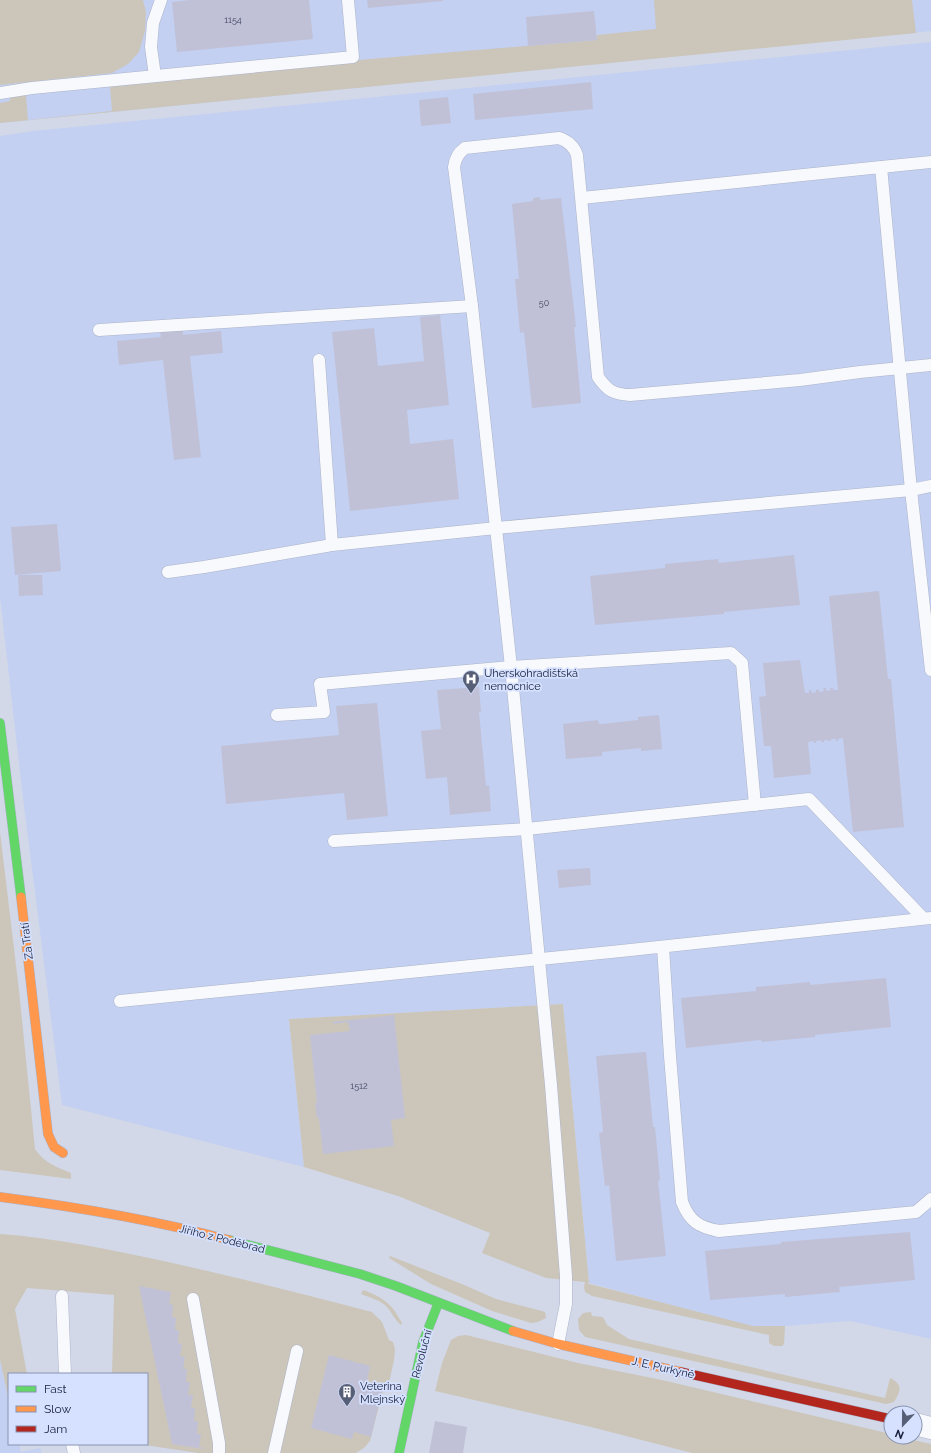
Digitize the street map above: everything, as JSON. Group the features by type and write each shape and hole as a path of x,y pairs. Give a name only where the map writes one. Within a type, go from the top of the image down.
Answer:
{"street":[{"name":"Za Tratí","path":"0,723 48,1130 53,1146 59,1152 63,1153"},
{"name":"Jiřího z Poděbrad","path":"0,1197 76,1207 150,1220 360,1274 396,1286 438,1304"},
{"name":"J. E. Purkyně","path":"438,1304 513,1331 558,1344 883,1416"},
{"name":"Revoluční","path":"399,1453 423,1342 438,1304"}],"lane":[{"path":"155,76 151,47 153,23 161,0"},
{"path":"0,93 32,88 353,57 348,0"},
{"path":"558,1344 566,1304 566,1276 551,1084 511,667 472,306 454,162 460,151 465,148 559,138 566,140 571,145 577,155 598,377 611,392 630,395 800,380 931,365"},
{"path":"582,198 931,162"},
{"path":"881,167 911,490 931,670"},
{"path":"98,330 472,306"},
{"path":"319,360 332,545"},
{"path":"168,572 332,545 496,528 911,490 931,486"},
{"path":"277,715 324,712 320,684 511,667 731,653 742,663 755,805"},
{"path":"334,841 527,829 810,799 927,918"},
{"path":"120,1001 663,947 927,918"},
{"path":"663,947 669,1050 682,1202 686,1213 694,1222 706,1229 719,1231 900,1214 916,1212 931,1199"},
{"path":"62,1296 65,1373"},
{"path":"193,1299 219,1453"},
{"path":"274,1453 297,1351"}],"shaded area":[{"path":"0,0 931,0 931,31 0,123"},
{"path":"0,0 143,0 146,12 145,31 139,52 128,64 112,73 0,85"},
{"path":"654,0 912,0 916,33 0,123 0,103 10,101 10,96 26,95 28,120 112,111 110,87 370,59 597,40 597,35 656,29"},
{"name":"Uherskohradišťská nemocnice","path":"931,42 931,1339 850,1321 753,1327 589,1283 563,1004 289,1019 304,1167 62,1105 22,790 0,597 0,136 33,131"},
{"path":"0,832 19,990 35,1149 42,1158 71,1173 71,1179 0,1170"},
{"path":"563,1004 589,1283 586,1283 753,1326 785,1326 784,1344 782,1346 774,1346 769,1343 769,1335 592,1296 585,1292 585,1282 546,1278 482,1253 490,1233 398,1196 304,1167 289,1019"},
{"path":"0,1234 63,1241 126,1253 296,1292 372,1312 382,1322 389,1340 393,1342 395,1349 389,1383 385,1383 370,1441 365,1447 356,1453 198,1453 145,1445 148,1445 148,1373 112,1373 114,1295 27,1288 15,1309 27,1373 8,1373 8,1396 0,1360"},
{"path":"390,1256 496,1299 545,1312 546,1318 538,1322 531,1323 492,1311 431,1284 389,1258"},
{"path":"363,1290 376,1295 391,1306 402,1323 401,1325 387,1307 375,1299 361,1294"},
{"path":"591,1312 592,1316 603,1317 607,1325 629,1339 885,1398 890,1378 899,1385 900,1388 894,1402 886,1404 585,1337 579,1330 578,1319 583,1313"},
{"path":"466,1335 578,1363 662,1380 883,1432 883,1445 923,1445 923,1442 931,1444 931,1453 692,1453 591,1427 435,1391 442,1363 451,1340 458,1336"},
{"path":"0,1360 8,1396 8,1445 19,1445 21,1452 40,1448 42,1453 0,1453"}],"building":[{"path":"190,0 309,0 313,39 177,52 172,2"},
{"path":"367,0 443,0 443,1 368,8"},
{"path":"594,11 597,40 528,46 526,17"},
{"path":"591,82 593,109 475,120 473,94"},
{"path":"448,97 451,123 421,126 419,100"},
{"path":"540,197 540,200 561,198 576,327 574,327 581,403 532,408 524,332 520,333 515,279 519,279 512,204 533,201 533,198"},
{"path":"440,315 449,405 407,410 410,444 453,439 459,499 350,511 332,332 374,328 378,366 424,361 420,317"},
{"path":"183,328 183,335 221,331 223,353 190,356 201,457 174,460 163,360 119,365 117,341 161,337 160,331"},
{"path":"57,524 61,571 15,575 11,527"},
{"path":"794,555 800,605 724,612 724,614 595,625 590,576 665,568 665,564 718,559 719,563"},
{"path":"18,575 42,575 43,595 19,596"},
{"path":"879,591 888,679 891,679 904,827 853,832 843,738 838,739 838,741 836,741 836,739 831,739 831,741 824,740 824,742 821,742 821,740 816,741 816,743 814,743 814,741 808,742 811,774 774,778 771,746 764,746 759,697 766,696 763,663 800,660 805,693 809,693 809,690 811,690 812,693 819,689 819,692 824,691 823,688 826,688 826,691 831,690 830,688 833,688 833,690 838,690 829,596"},
{"path":"479,687 481,712 479,712 486,786 489,785 491,811 450,815 447,777 426,779 421,731 441,729 437,690"},
{"path":"377,703 388,816 347,820 344,793 226,804 221,746 339,735 336,706"},
{"path":"659,715 662,749 641,751 641,748 602,752 602,756 566,759 563,724 598,720 599,724 602,724 638,720 638,717"},
{"path":"590,868 591,885 559,888 557,870"},
{"path":"886,978 891,1027 815,1035 815,1037 762,1042 761,1040 686,1048 681,998 756,991 756,987 810,982 810,985"},
{"path":"394,1015 405,1118 391,1120 394,1146 323,1154 319,1118 317,1118 315,1103 317,1103 310,1035 350,1031 348,1022 333,1024 333,1022"},
{"path":"646,1052 653,1127 655,1127 660,1180 658,1181 666,1256 616,1261 609,1185 605,1186 599,1133 603,1132 596,1056"},
{"path":"910,1232 915,1280 839,1287 840,1292 785,1297 785,1294 710,1300 705,1251 781,1244 781,1242"},
{"path":"139,1286 171,1292 169,1304 173,1305 172,1317 176,1318 175,1330 179,1331 178,1343 182,1344 180,1356 185,1357 183,1369 187,1369 186,1382 190,1382 188,1395 193,1395 191,1408 195,1408 194,1421 198,1421 197,1434 201,1434 199,1447 204,1449 172,1444"},
{"name":"Veterina Mlejnský","path":"329,1355 370,1366 367,1381 383,1386 371,1437 354,1432 352,1439 311,1428"},
{"path":"435,1421 467,1427 463,1453 429,1453"}],"traffic: fast":[{"path":"0,723 21,897"},
{"path":"229,1240 360,1274 396,1286 513,1331"},
{"path":"399,1453 423,1342 438,1304"}],"traffic: slow":[{"path":"21,897 48,1134 54,1147 63,1153"},
{"path":"0,1197 115,1215 172,1226 229,1240"},
{"path":"513,1331 558,1344 681,1372"}],"traffic: jam":[{"path":"681,1372 883,1417"}],"place":[{"name":"Uherskohradišťská nemocnice","path":"471,694"},
{"name":"Veterina Mlejnský","path":"347,1407"}]}
